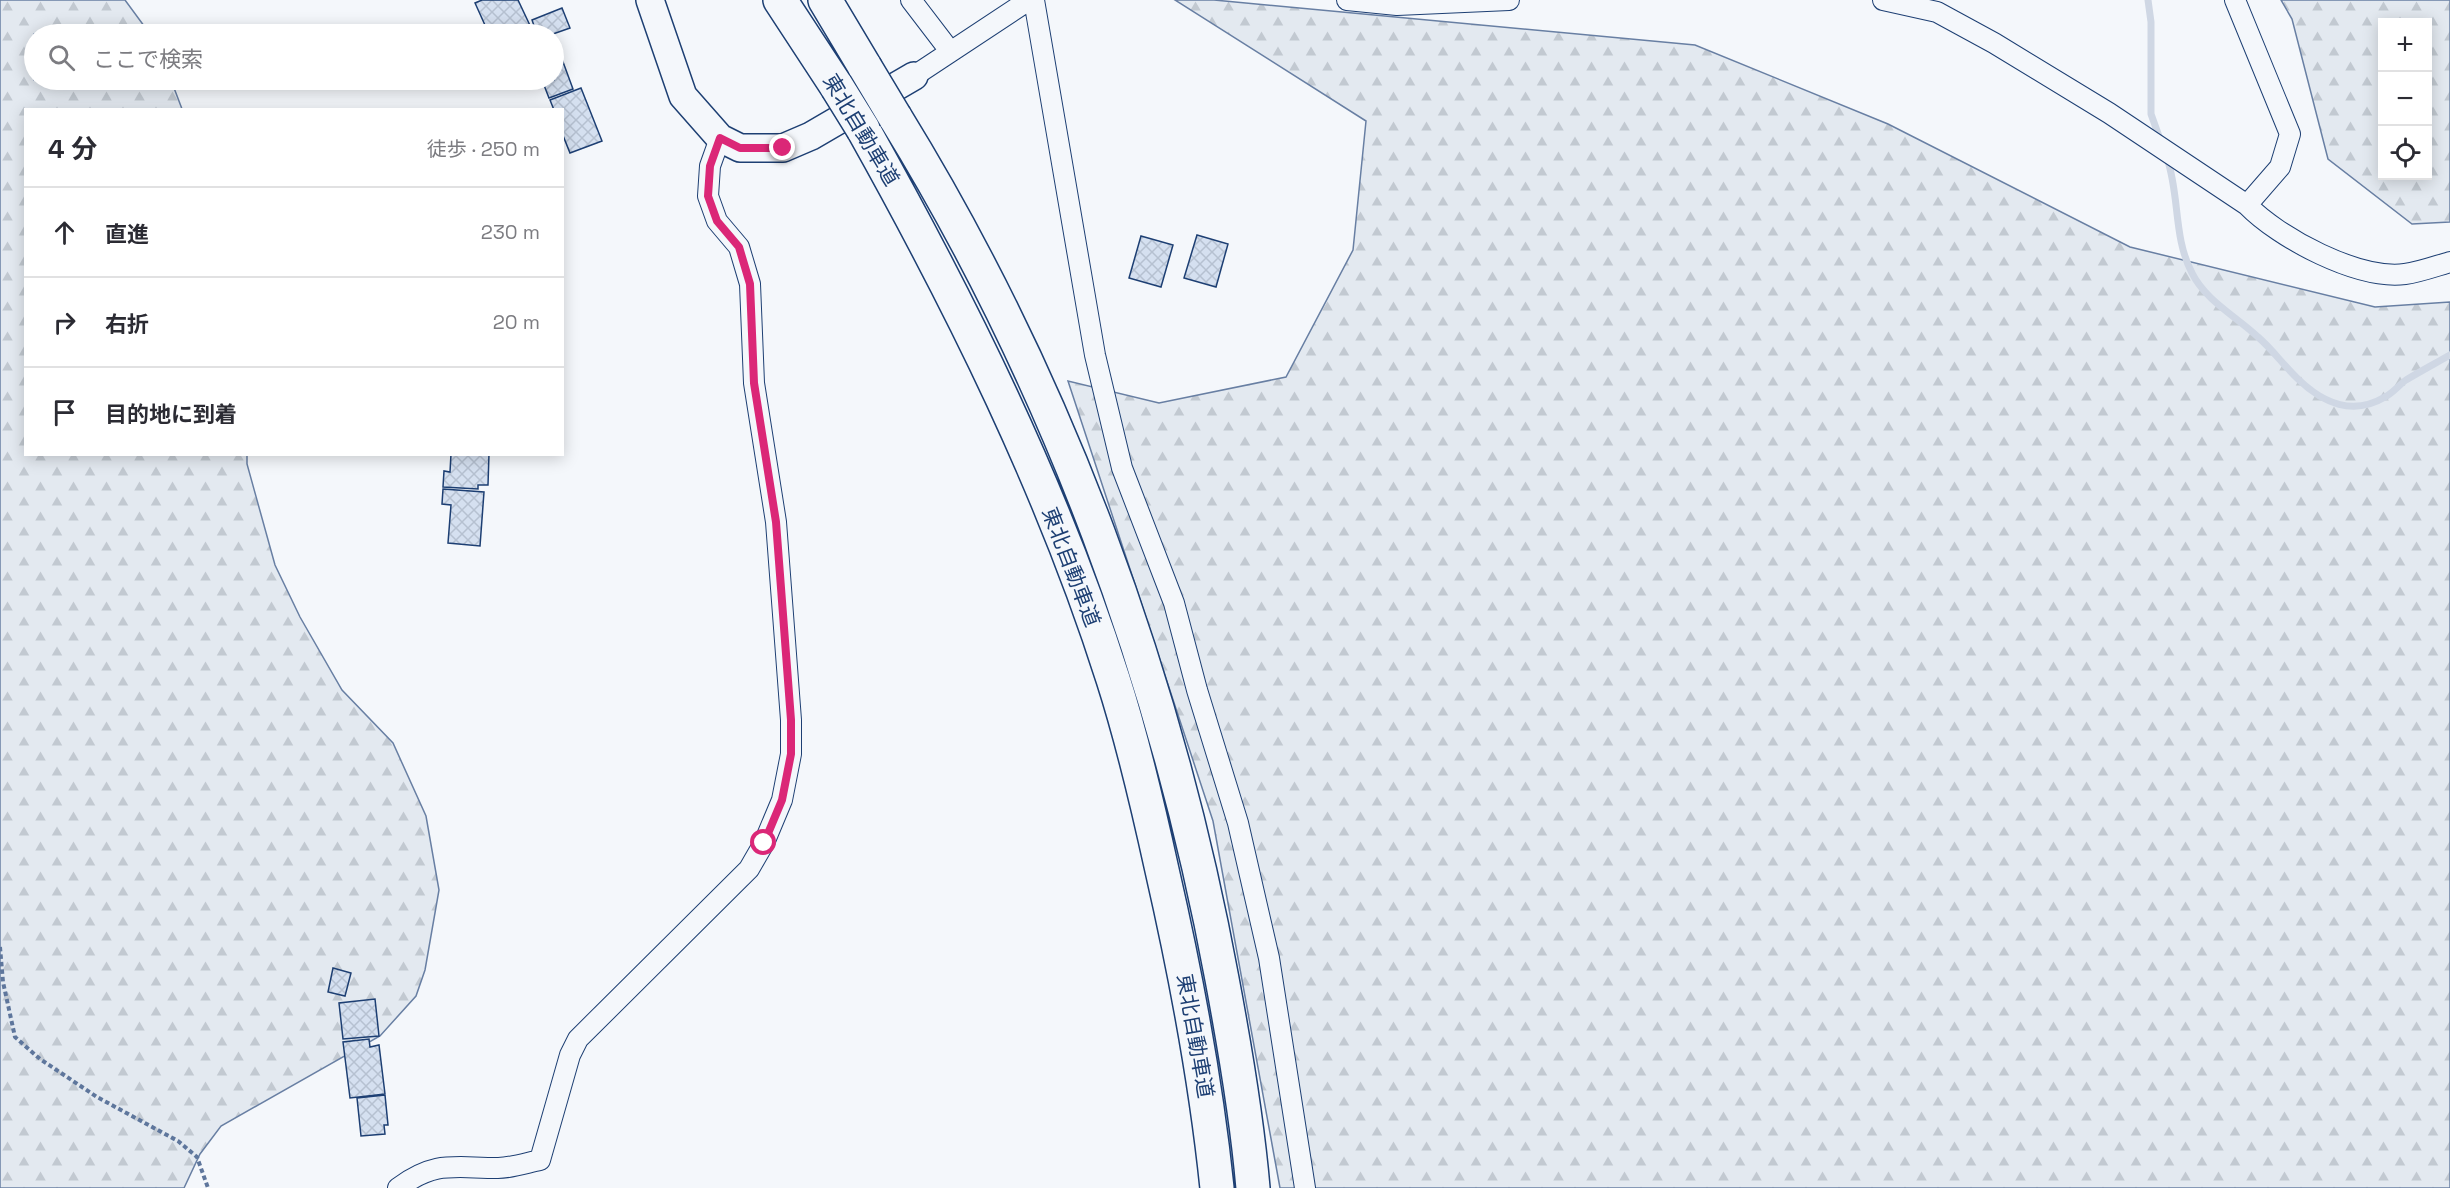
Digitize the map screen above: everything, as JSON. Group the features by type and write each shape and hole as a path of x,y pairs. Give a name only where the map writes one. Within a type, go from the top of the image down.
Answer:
{"highway":[{"name":"東北自動車道","path":"780,0 863,129 958,308 1019,436 1073,568 1113,679 1148,804 1176,930 1197,1041 1217,1188"},
{"name":"東北自動車道","path":"825,0 928,171 978,265 1037,387 1077,480 1121,595 1160,714 1207,897 1233,1036 1253,1188"}],"street":[{"path":"650,0 684,96 720,138 740,148 783,148 811,136 914,76 1029,0"},
{"path":"911,0 950,51"},
{"path":"1034,0 1095,355 1122,468 1174,603 1197,690 1238,823 1269,958 1305,1188"},
{"path":"1347,0 1397,5 1509,0"},
{"path":"1883,0 1937,12 1994,43 2142,135 2247,205 2261,220 2310,250 2368,271 2404,274 2450,262"},
{"path":"2235,0 2290,134 2280,167 2247,205"},
{"path":"398,1188 417,1175 450,1165 500,1168 540,1160 570,1055 578,1039 749,869 764,843 782,800 791,754 791,720 776,522 754,383 750,284 739,247 717,221 708,196 710,166 720,138"}],"path":[{"path":"0,947 3,982 15,1037 40,1059 97,1097 178,1140 197,1157 208,1188"}],"green space":[{"path":"0,0 125,0 143,24 24,24 24,90 175,90 182,108 24,108 24,456 247,456 247,464 275,565 300,617 342,690 393,743 426,816 439,890 425,970 416,996 380,1036 221,1126 200,1154 184,1188 0,1188"},
{"path":"1175,0 1214,0 1695,45 1888,124 2130,247 2375,307 2450,302 2450,1188 1280,1188 1213,821 1068,381 1159,403 1286,377 1353,250 1366,121"},
{"path":"2281,0 2450,0 2450,222 2412,224 2328,159 2292,19"}],"building":[{"path":"482,0 518,0 529,24 484,24 475,3"},
{"path":"562,8 570,28 564,30 564,24 533,24 532,20"},
{"path":"564,65 573,89 549,98 546,90 564,90"},
{"path":"581,88 602,141 570,153 564,138 564,108 553,108 550,100"},
{"path":"1197,235 1228,244 1216,287 1184,278"},
{"path":"1141,236 1173,245 1161,287 1129,278"},
{"path":"451,456 489,456 488,485 478,485 478,489 443,487 444,471 450,472"},
{"path":"443,489 484,492 480,546 448,543 451,505 442,504"},
{"path":"333,968 351,973 345,996 328,992"},
{"path":"375,999 379,1036 343,1039 339,1003"},
{"path":"369,1039 370,1047 379,1045 385,1094 350,1098 343,1042"},
{"path":"385,1095 388,1125 384,1125 385,1134 361,1136 357,1098"}],"waterway":[{"path":"2148,0 2151,22 2151,114 2161,142"},
{"path":"2167,158 2174,187 2182,245 2198,283 2213,300 2258,337 2299,380 2318,395 2350,406 2373,403 2388,395 2406,380 2450,355"}],"route":[{"path":"764,843 782,800 791,754 788,669 776,522 754,383 750,284 739,247 717,221 708,196 710,166 720,138 740,148 783,148"}]}
